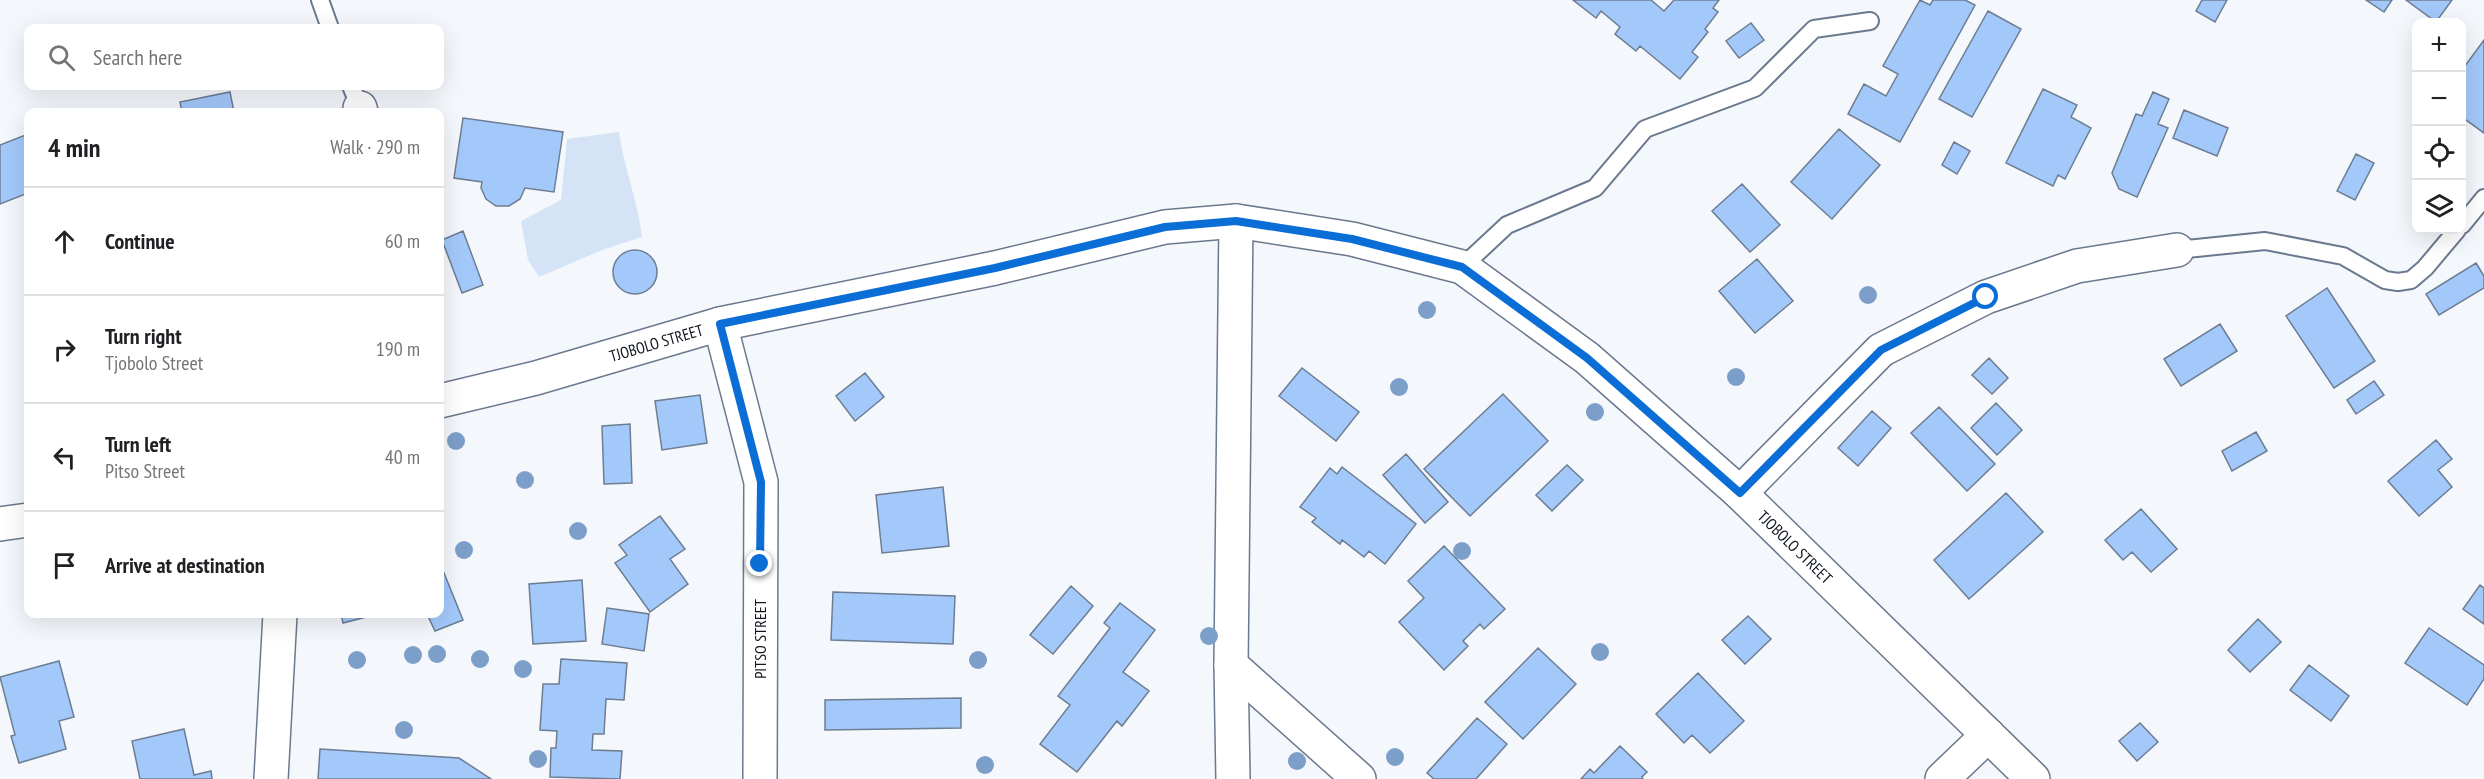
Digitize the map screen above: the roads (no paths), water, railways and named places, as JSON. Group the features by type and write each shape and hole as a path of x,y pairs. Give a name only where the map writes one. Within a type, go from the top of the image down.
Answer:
{"street":[{"name":"TJOBOLO STREET","path":"444,394 536,378 720,324 995,268 1165,227 1236,221 1352,239 1462,267 1587,358 1740,493 2033,779"},
{"path":"1233,779 1231,664 1236,221"},
{"path":"1740,493 1881,350 1986,297 2066,270 2177,249"},
{"name":"PITSO STREET","path":"720,324 761,482 760,779"},
{"path":"0,524 24,521"},
{"path":"271,779 280,618"},
{"path":"1231,664 1359,779"},
{"path":"1942,779 1988,735"}],"lane":[{"path":"320,0 329,24"},
{"path":"1462,267 1507,225 1595,188 1646,129 1755,88 1814,29 1870,21"},
{"path":"2466,220 2484,198"},
{"path":"2177,249 2265,241 2343,256 2385,280 2398,282 2411,280 2425,268 2454,234"}]}
